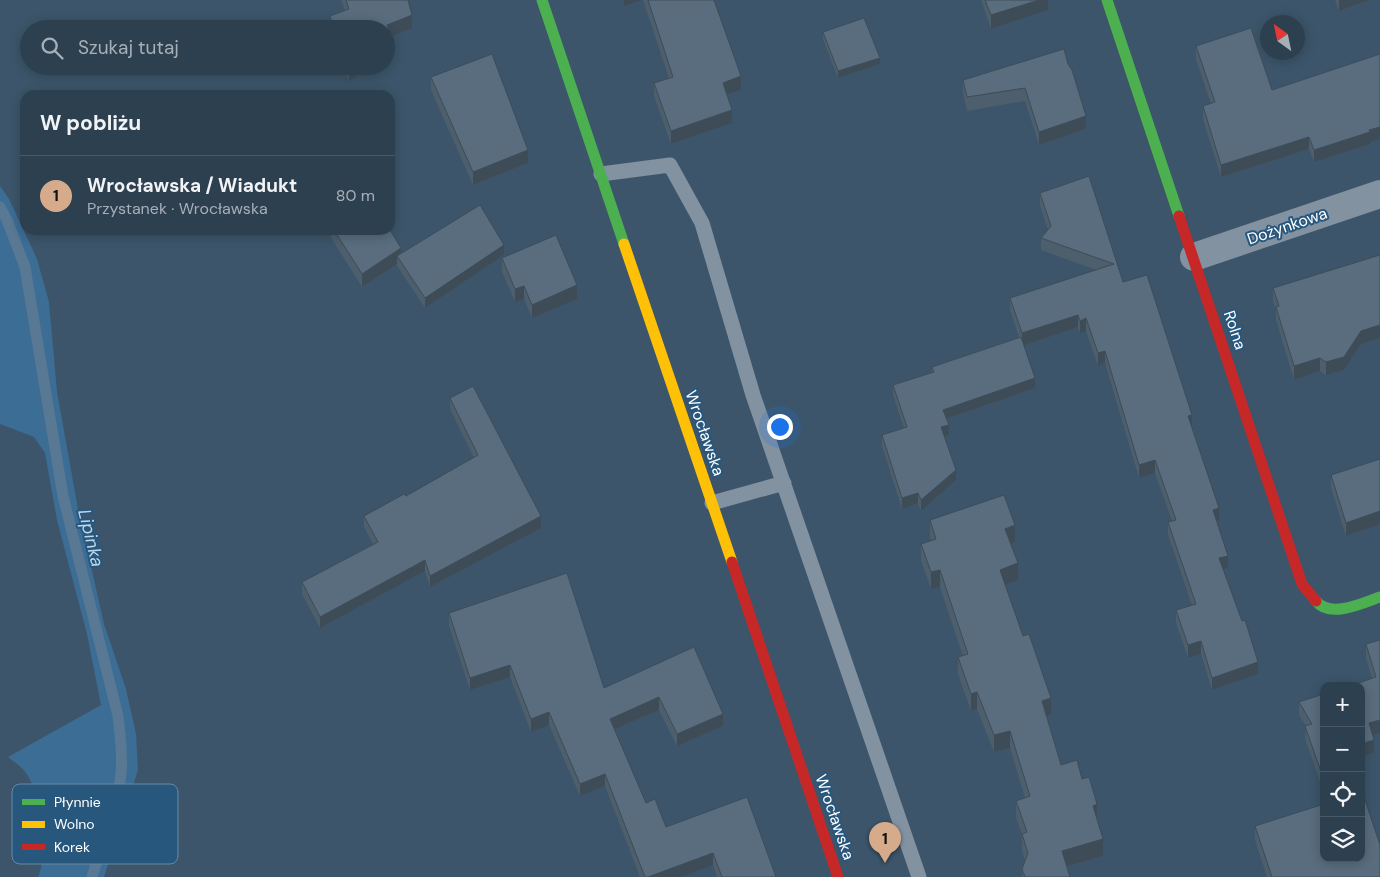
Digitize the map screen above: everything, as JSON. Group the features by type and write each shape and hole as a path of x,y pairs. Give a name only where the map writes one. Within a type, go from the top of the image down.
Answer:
{"main road":[{"name":"Wrocławska","path":"542,0 838,877"},
{"name":"Rolna","path":"1108,0 1302,584 1319,605 1343,610 1380,597"}],"street":[{"name":"Dożynkowa","path":"1194,257 1380,194"}],"lane":[{"path":"601,174 670,165 702,223 753,396 919,877"},
{"path":"712,504 784,483"}],"shaded area":[{"path":"0,186 9,199 20,223 20,235 26,235 37,259 49,302 57,392 78,509 104,624 126,689 136,734 138,770 134,784 32,784 26,773 8,757 101,705 87,634 57,520 45,453 34,437 0,424"},
{"path":"41,864 108,864 104,877 38,877"}],"building":[{"path":"346,0 408,0 412,15 395,22 395,20 332,20 330,16 349,9"},
{"path":"648,0 714,0 741,76 723,83 732,110 671,131 654,83 673,77"},
{"path":"985,0 1039,0 991,15"},
{"path":"864,18 880,58 838,71 823,32"},
{"path":"1251,28 1260,60 1262,60 1272,90 1380,54 1380,127 1314,150 1309,137 1221,165 1203,106 1215,102 1196,46"},
{"path":"1064,49 1086,116 1039,132 1025,88 967,97 963,80"},
{"path":"492,54 528,150 473,172 431,77"},
{"path":"1089,176 1123,282 1147,275 1192,415 1188,416 1219,508 1213,510 1228,556 1219,558 1242,621 1245,620 1258,662 1212,678 1201,641 1188,645 1176,610 1196,604 1168,522 1176,520 1155,460 1139,465 1105,351 1098,353 1086,318 1080,321 1078,315 1022,333 1010,298 1114,264 1041,238 1051,226 1040,193"},
{"path":"480,205 504,245 425,298 397,256"},
{"path":"337,235 393,235 401,248 362,274"},
{"path":"556,235 577,285 532,305 524,286 515,289 502,258"},
{"path":"1380,255 1380,325 1361,331 1344,357 1326,362 1320,358 1294,366 1276,307 1279,306 1273,288"},
{"path":"1021,337 1035,378 943,410 949,425 941,427 956,470 921,500 918,493 902,498 882,435 907,427 893,385 934,372 932,367"},
{"path":"473,386 541,516 430,576 425,560 320,617 302,582 378,542 364,516 404,494 406,496 478,455 450,398"},
{"path":"1380,459 1380,511 1346,523 1331,475"},
{"path":"1004,495 1015,525 1005,529 1018,563 1000,570 1023,636 1029,634 1051,698 1042,701 1061,765 1077,760 1082,779 1089,777 1097,804 1093,806 1103,839 1062,851 1070,877 1025,877 1022,869 1028,853 1022,834 1027,832 1016,801 1030,796 1010,731 994,735 977,692 971,694 958,657 968,654 940,570 931,572 921,544 936,539 930,520"},
{"path":"567,573 604,688 694,647 723,714 677,734 659,697 610,719 646,803 655,799 666,827 747,797 776,877 722,877 713,853 645,877 605,774 580,784 549,712 531,719 510,665 470,678 449,613"},
{"path":"1380,640 1380,720 1369,723 1374,740 1365,743 1365,682 1362,682 1376,677 1366,644"},
{"path":"1320,695 1320,769 1305,726 1312,724 1299,702"},
{"path":"1365,800 1380,845 1380,877 1272,877 1255,826 1320,805 1320,862 1365,862"}],"waterway":[{"name":"Lipinka","path":"0,207 25,267 63,496 118,716 122,759 119,784"},
{"name":"Lipinka","path":"92,877 96,864"}],"traffic: fast":[{"path":"542,0 624,244"},
{"path":"1107,0 1179,216"},
{"path":"1316,601 1330,609 1338,609 1356,606 1380,597"}],"traffic: slow":[{"path":"624,244 732,562"}],"traffic: jam":[{"path":"1179,216 1302,584 1316,601"},
{"path":"732,562 838,877"}],"place":[{"name":"Wrocławska / Wiadukt","path":"885,863"}]}
